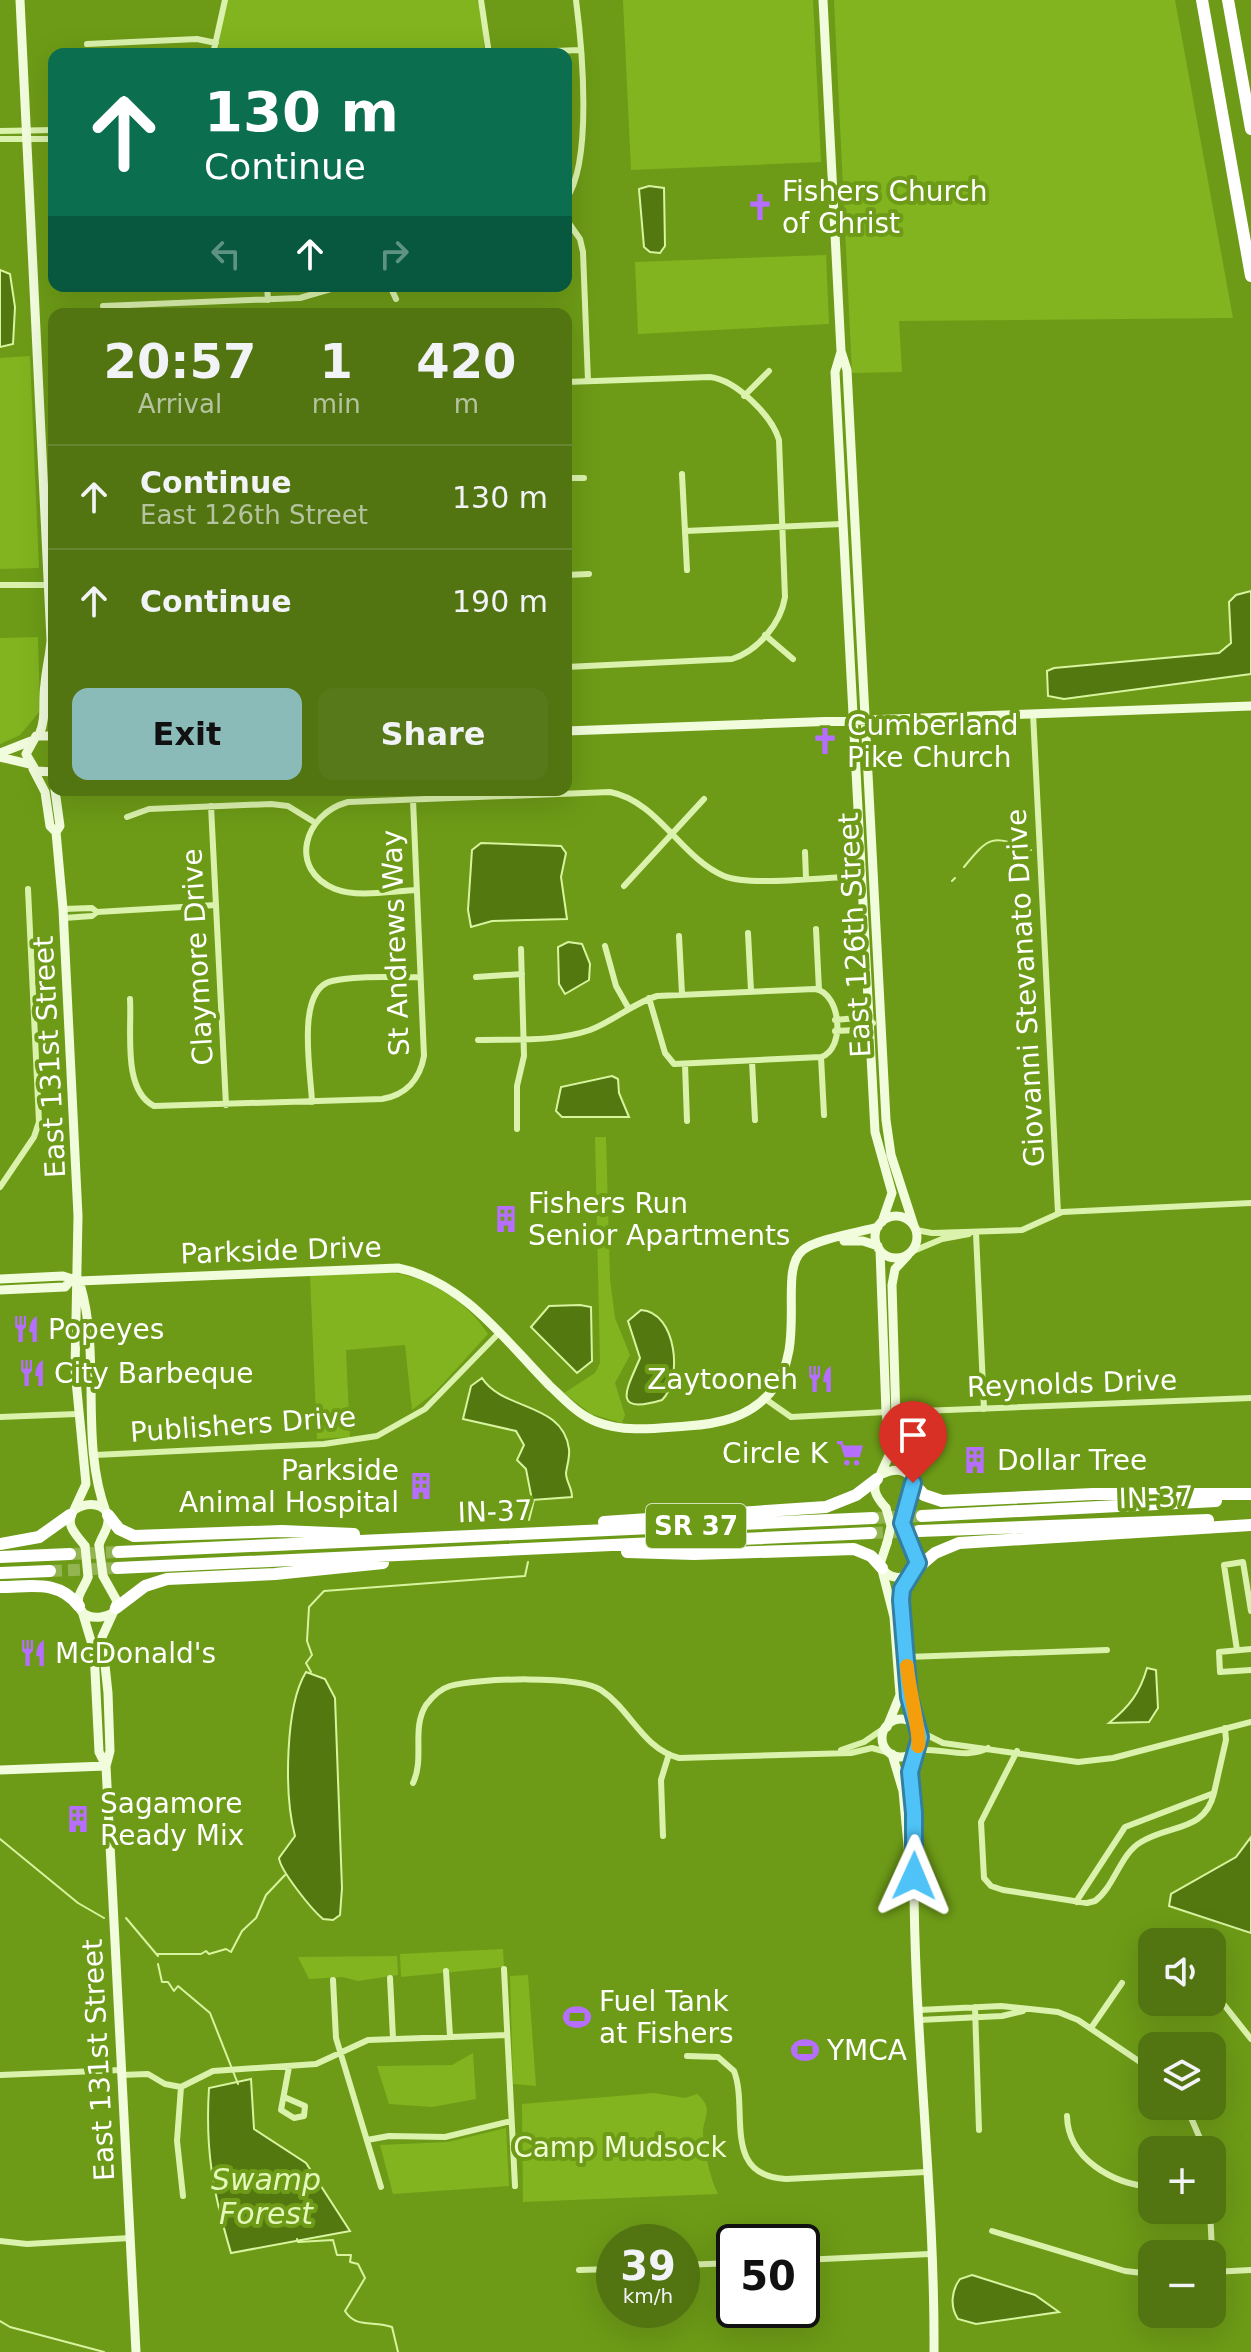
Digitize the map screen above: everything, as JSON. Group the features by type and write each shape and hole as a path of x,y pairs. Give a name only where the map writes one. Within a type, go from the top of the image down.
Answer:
{"highway":[{"path":"1202,0 1251,276"},
{"path":"1228,0 1251,129"},
{"path":"518,1534 711,1512 826,1507 856,1495 878,1477"},
{"path":"912,1481 928,1498 942,1501 1093,1494 1251,1497"},
{"name":"IN-37","path":"922,1516 1251,1497"},
{"path":"0,1544 39,1537 72,1512"},
{"path":"107,1514 122,1531 137,1537 282,1531 409,1539"},
{"name":"IN-37","path":"118,1552 873,1518"},
{"name":"IN-37","path":"919,1531 1251,1518"},
{"path":"914,1571 939,1551 959,1543 1251,1525"},
{"name":"IN-37","path":"117,1568 871,1533"},
{"path":"543,1548 694,1554 854,1549 871,1556 882,1569"},
{"path":"114,1611 145,1586 167,1579 275,1574 462,1552"},
{"path":"0,1557 70,1554"},
{"path":"0,1573 50,1571"},
{"path":"0,1587 55,1586 69,1593 80,1608"}],"main road":[{"path":"20,0 48,548"},
{"name":"East 126th Street","path":"823,0 841,351 847,370 880,1023 889,1144 915,1228"},
{"name":"East 126th Street","path":"841,351 835,372 866,1024 875,1132 892,1193 880,1225"},
{"path":"31,766 26,750 46,714 44,681 48,676"},
{"path":"572,731 1251,706"},
{"path":"0,755 35,738 48,737"},
{"path":"0,755 48,773"},
{"name":"East 131st Street","path":"31,766 45,792 50,826 56,832"},
{"name":"East 131st Street","path":"56,796 64,913 77,1414 86,1484 72,1512"},
{"path":"914,1903 903,1791 891,1754 883,1742 886,1727 898,1706 899,1687 894,1617 880,1558 891,1526 886,1508 875,1493 878,1477 891,1451 891,1412 892,1281 896,1267 917,1242 915,1228 899,1217 880,1225 879,1248 891,1412 913,1492 904,1507 902,1526 918,1558 901,1597 910,1703 918,1730 910,1772 936,2352"},
{"name":"Parkside Drive","path":"0,1279 63,1276 75,1281 398,1268 444,1284 566,1401 595,1422 632,1429 722,1423 764,1398 783,1374 790,1356 794,1262 805,1248 880,1225"},
{"path":"825,1242 863,1241 890,1257 909,1253"},
{"name":"East 131st Street","path":"75,1281 87,1320 98,1485 107,1514"},
{"name":"Parkside Drive","path":"0,1290 65,1287 75,1281"},
{"path":"878,1477 898,1470 912,1481"},
{"path":"92,1504 107,1514 107,1528 99,1545 103,1576 116,1593 114,1611 95,1618 80,1608 80,1594 88,1577 85,1546 72,1529 72,1512 92,1504"},
{"path":"882,1569 896,1577 914,1571"},
{"name":"East 131st Street","path":"80,1608 94,1651 99,1752 106,1766"},
{"name":"East 131st Street","path":"114,1611 102,1637 108,1693 110,1751 106,1766 136,2352"},
{"path":"886,1727 903,1720 918,1730"},
{"path":"891,1754 905,1757 915,1751"},
{"path":"0,1770 106,1766"}],"street":[{"path":"215,48 225,0"},
{"path":"481,0 488,48"},
{"path":"572,185 581,164 576,0"},
{"path":"87,44 197,39 216,43"},
{"path":"572,50 579,50"},
{"path":"0,131 48,138"},
{"path":"0,139 48,131"},
{"path":"572,228 580,239 583,252 588,381"},
{"path":"267,292 268,300"},
{"path":"103,306 300,298 320,292"},
{"path":"393,292 396,299"},
{"path":"744,396 769,371"},
{"path":"572,382 710,377 723,380 744,396 777,432 785,597 781,616 765,635 749,651 732,659 572,667"},
{"path":"682,474 687,570"},
{"path":"572,478 584,478"},
{"path":"685,531 842,524"},
{"path":"572,575 589,574"},
{"path":"0,585 48,586"},
{"path":"765,635 793,659"},
{"name":"Giovanni Stevanato Drive","path":"1033,712 1058,1213"},
{"path":"572,794 610,792 632,799 725,876 750,880 861,876"},
{"path":"417,890 348,892 330,887 315,873 308,859 307,842 314,822 330,808 348,802 512,796"},
{"path":"624,886 704,799"},
{"name":"St Andrews Way","path":"130,999 137,1091 143,1100 159,1107 391,1097 415,1080 424,1056 413,800"},
{"path":"127,817 149,809 279,804 314,822"},
{"name":"Claymore Drive","path":"211,806 226,1105"},
{"path":"805,852 806,878"},
{"path":"0,1187 34,1137 39,1122 28,889"},
{"path":"64,913 92,908 97,912 216,905"},
{"path":"816,929 819,990"},
{"path":"748,933 751,991"},
{"path":"679,936 682,994"},
{"path":"605,946 616,986 629,1009"},
{"path":"517,1129 515,1102 525,1038 521,949"},
{"path":"476,977 522,974"},
{"path":"312,1102 308,1008 316,991 332,981 420,977"},
{"path":"478,1040 562,1036 590,1030 649,998 682,994 819,990 831,996 835,1020 834,1047 821,1057 674,1064 667,1058 649,998"},
{"path":"835,1020 857,1018 866,1024"},
{"path":"835,1031 858,1030 866,1024 880,1023"},
{"path":"821,1057 824,1115"},
{"path":"752,1061 755,1120"},
{"path":"685,1064 687,1121"},
{"path":"909,1253 942,1239 1022,1230 1058,1213 1251,1203"},
{"path":"915,1228 976,1233"},
{"path":"976,1233 984,1409"},
{"name":"Publishers Drive","path":"95,1455 324,1444 386,1433 425,1409 498,1334"},
{"name":"Reynolds Drive","path":"764,1398 791,1417 1251,1398"},
{"path":"0,1417 77,1414"},
{"path":"1237,1650 1224,1565 1243,1562 1251,1611"},
{"path":"1251,1649 1219,1652 1220,1672 1251,1670"},
{"path":"907,1657 1107,1650"},
{"path":"413,1783 419,1766 419,1726 424,1708 438,1692 459,1684 570,1679 586,1682 606,1693 647,1739 669,1754 692,1758 872,1748 891,1754"},
{"path":"918,1730 943,1743 1093,1762 1251,1722"},
{"path":"829,1752 858,1745 886,1727"},
{"path":"1017,1751 982,1817 984,1878 994,1888 1092,1903 1103,1895 1139,1843 1203,1817 1211,1806 1226,1740 1225,1728"},
{"path":"915,1751 939,1748 964,1753 988,1748"},
{"path":"663,1836 661,1780 669,1754"},
{"path":"1076,1902 1125,1827 1214,1793"},
{"path":"504,1969 515,2186"},
{"path":"446,1971 450,2036"},
{"path":"390,1978 393,2038"},
{"path":"333,1980 336,2035 381,2187"},
{"path":"1091,2028 1122,1983"},
{"path":"975,2007 979,2130"},
{"path":"919,2015 975,2007 1063,2013 1138,2060"},
{"path":"1226,2007 1251,2039"},
{"path":"919,2015 975,2017 1027,2010"},
{"path":"0,2075 121,2072 148,2074 165,2084 181,2087 221,2070 316,2064 368,2040 507,2035"},
{"path":"687,2056 718,2057 734,2071 741,2143 748,2160 762,2173 786,2179 926,2172"},
{"path":"284,2097 289,2067"},
{"path":"181,2087 177,2141 183,2196"},
{"path":"1067,2116 1070,2139 1092,2164 1120,2180 1138,2184"},
{"path":"367,2140 389,2136 445,2137 511,2121"},
{"path":"992,2231 1138,2272"},
{"path":"0,2241 27,2244 130,2238"},
{"path":"820,2259 930,2254"},
{"path":"579,2270 596,2270"},
{"path":"1226,2271 1251,2270"}],"green space":[{"path":"227,0 477,0 483,15 484,48 218,48"},
{"path":"623,0 813,0 821,162 631,170"},
{"path":"834,0 1175,0 1233,318 899,321 902,372 852,373"},
{"path":"826,255 829,324 638,334 635,262"},
{"path":"30,356 39,568 0,569 0,358"},
{"path":"38,637 40,711 20,735 0,744 0,638"},
{"path":"595,1137 606,1137 610,1279 615,1318 630,1355 615,1383 625,1415 622,1423 591,1414 564,1393 595,1373 600,1363"},
{"path":"403,1274 445,1292 469,1311 488,1334 435,1392 412,1410 405,1345 346,1350 350,1437 317,1439 310,1275"},
{"path":"503,1949 504,1967 401,1977 400,1954"},
{"path":"397,1956 398,1975 358,1981 343,1977 309,1979 298,1957"},
{"path":"528,1975 536,2086 513,2084 510,1976"},
{"path":"473,2053 476,2099 432,2107 389,2104 377,2066 452,2065"},
{"name":"Camp Mudsock","path":"654,2093 685,2098 697,2094 706,2104 705,2148 718,2194 523,2202 522,2104"},
{"path":"506,2128 509,2186 393,2194 380,2145 448,2142"}],"water":[{"path":"649,186 664,188 665,246 660,253 650,252 644,247 639,189"},
{"path":"0,270 10,274 15,307 13,344 0,347"},
{"path":"1251,591 1251,674 1064,699 1048,696 1047,671 1054,668 1219,653 1231,643 1229,602 1236,595"},
{"path":"481,843 561,846 566,853 561,877 567,919 492,921 471,927 468,910 472,850"},
{"path":"568,942 582,944 590,964 589,980 565,994 559,984 558,947"},
{"path":"612,1076 618,1079 619,1093 629,1117 562,1117 556,1111 561,1087"},
{"path":"549,1306 591,1307 592,1361 577,1373 531,1327"},
{"path":"641,1310 653,1314 662,1322 669,1334 674,1363 673,1378 662,1400 635,1404 627,1396 640,1358 628,1321"},
{"path":"482,1378 492,1389 556,1423 564,1434 569,1452 566,1476 572,1497 532,1500 526,1469 517,1460 524,1445 516,1431 463,1419 471,1386"},
{"path":"1147,1668 1156,1670 1158,1708 1149,1722 1109,1723 1133,1699"},
{"path":"306,1672 325,1679 335,1698 342,1888 340,1915 333,1920 323,1919 311,1907 290,1880 279,1858 295,1836 289,1798 288,1751 294,1706"},
{"path":"1251,1837 1251,1933 1169,1906 1171,1894 1236,1857"},
{"name":"Swamp Forest","path":"251,2079 254,2129 306,2163 350,2231 231,2253 212,2171 208,2132 209,2088"},
{"path":"972,2275 1035,2295 1059,2312 976,2324 958,2319 953,2294 960,2279"}],"waterway":[{"path":"964,867 980,849 993,841 1000,840 1031,850"},
{"path":"952,881 955,878"},
{"path":"529,1520 534,1500"},
{"path":"311,1672 306,1663 312,1655 307,1641 309,1607 324,1591 525,1576 528,1562"},
{"path":"0,1839 78,1903 104,1918"},
{"path":"157,1954 201,1954 206,1951 209,1954 226,1949 231,1952 242,1931 256,1918 266,1895 285,1875"},
{"path":"126,1918 158,1956"},
{"path":"158,1964 162,1982 168,1982 174,1991 178,1986 210,2013 238,2084"},
{"path":"297,2239 298,2242 333,2240 337,2255 351,2255 350,2262 358,2264 365,2278 345,2311 354,2320 392,2327 398,2352"},
{"path":"0,2321 10,2327 104,2352"}],"tunnel":[{"path":"873,1518 922,1516"},
{"path":"871,1533 919,1531"},
{"path":"70,1554 118,1552"},
{"path":"50,1571 117,1568"}],"slow traffic":[{"path":"907,1666 910,1703 920,1737 918,1746"}],"place":[{"name":"Fishers Church of Christ","path":"760,207"},
{"name":"Cumberland Pike Church","path":"825,741"},
{"name":"Fishers Run Senior Apartments","path":"506,1219"},
{"name":"Popeyes","path":"26,1329"},
{"name":"City Barbeque","path":"32,1373"},
{"name":"Zaytooneh","path":"820,1379"},
{"name":"Circle K","path":"850,1453"},
{"name":"Dollar Tree","path":"975,1460"},
{"name":"Parkside Animal Hospital","path":"421,1486"},
{"name":"McDonald's","path":"33,1653"},
{"name":"Sagamore Ready Mix","path":"78,1819"},
{"name":"Fuel Tank at Fishers","path":"577,2017"},
{"name":"YMCA","path":"805,2050"}],"route":[{"path":"913,1483 913,1492 902,1511 902,1523 903,1532 916,1551 918,1563 902,1589 901,1600 909,1697 920,1737 910,1772 914,1813 914,1876"}]}
